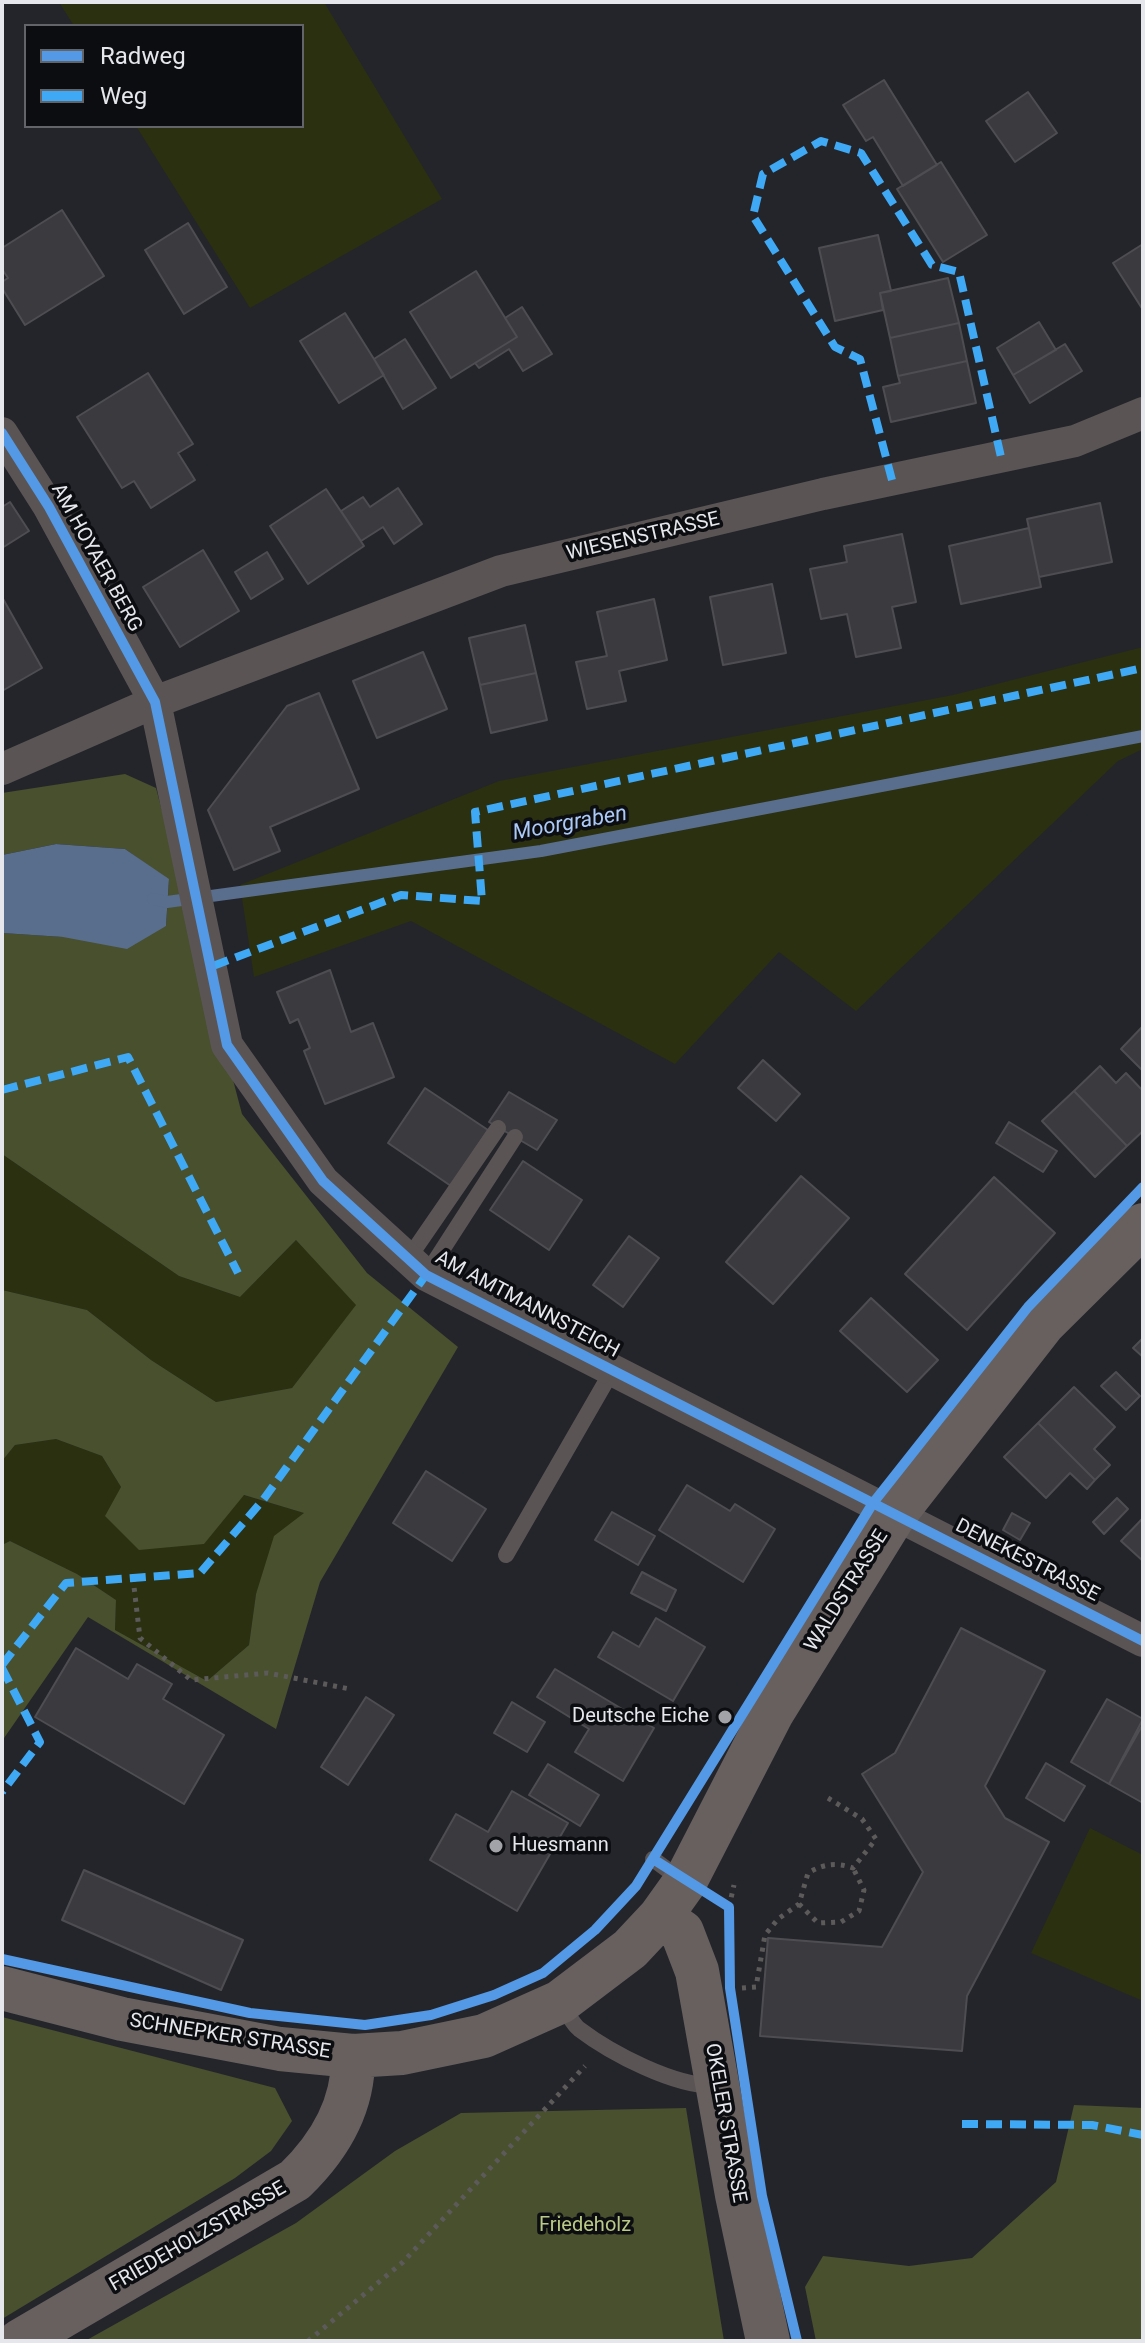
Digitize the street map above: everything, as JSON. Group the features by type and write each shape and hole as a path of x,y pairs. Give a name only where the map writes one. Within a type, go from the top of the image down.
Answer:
{"main road":[{"name":"WALDSTRASSE","path":"666,1886 895,1514 1044,1323 1143,1225"},
{"name":"SCHNEPKER STRASSE","path":"2,1988 136,2022 280,2049 353,2056 402,2053 484,2036 560,2002 630,1949 666,1886"},
{"name":"OKELER STRASSE","path":"666,1886 697,1971 768,2341"},
{"name":"FRIEDEHOLZSTRASSE","path":"20,2341 295,2180 317,2158 335,2130 354,2084 353,2056"}],"street":[{"name":"WIESENSTRASSE","path":"2,769 155,702 501,571 823,494 1075,441 1143,413"},
{"name":"AM HOYAER BERG","path":"2,433 49,507 155,702"},
{"name":"AM AMTMANNSTEICH","path":"155,702 227,1045 323,1181 417,1267 612,1371 895,1514"},
{"name":"DENEKESTRASSE","path":"895,1514 1143,1641"}],"lane":[{"path":"417,1267 498,1128"},
{"path":"417,1267 515,1137"},
{"path":"506,1555 612,1371"},
{"path":"560,2002 577,2027 605,2044 681,2083 718,2086"}],"path":[{"path":"133,1578 140,1638 191,1680 268,1673 350,1689"},
{"path":"828,1798 862,1819 876,1839 853,1868"},
{"path":"730,1988 756,1987 765,1935 778,1919 799,1904 808,1873 819,1866 839,1863 853,1868 864,1890 859,1911 841,1922 818,1923 799,1904"},
{"path":"308,2341 403,2262 605,2044"}],"green space":[{"path":"59,2 324,2 442,199 250,308 137,128 304,128 304,24 73,24"},
{"path":"1143,647 1143,749 1118,761 856,1011 779,952 675,1064 411,921 254,977 240,885 499,781 953,695"},
{"path":"125,774 156,788 242,1114 367,1273 458,1347 320,1582 276,1729 88,1617 2,1741 2,1545 10,1541 77,1574 116,1600 115,1630 207,1681 249,1645 256,1594 274,1536 304,1513 244,1495 204,1544 139,1550 105,1516 121,1487 102,1456 56,1439 15,1445 2,1461 2,1290 87,1310 151,1360 216,1402 292,1388 356,1305 296,1240 240,1297 179,1276 2,1154 2,933 63,937 166,926 169,880 125,849 56,844 2,855 2,793"},
{"path":"2,1154 179,1276 240,1297 296,1240 357,1305 292,1388 216,1402 151,1360 87,1310 2,1290"},
{"path":"56,1439 102,1456 121,1487 204,1543 243,1495 304,1513 256,1594 249,1645 207,1681 115,1630 116,1600 77,1574 10,1541 2,1545 2,1461 15,1445"},
{"path":"1090,1828 1143,1855 1143,2001 1031,1953"},
{"path":"2,2017 275,2088 292,2121 271,2151 235,2178 2,2319"},
{"path":"1074,2105 1143,2108 1143,2341 816,2341 805,2287 823,2256 909,2266 972,2258 1056,2182"},
{"name":"Friedeholz","path":"686,2108 724,2341 85,2341 296,2223 395,2151 461,2113"}],"water":[{"path":"56,844 125,849 169,879 166,926 127,949 63,937 2,933 2,855"}],"building":[{"path":"884,80 937,165 903,186 873,137 866,141 843,105"},
{"path":"1028,92 1057,133 1015,162 986,121"},
{"path":"941,162 987,235 943,262 897,189"},
{"path":"62,210 104,276 25,325 2,288 2,282 8,278 2,269 2,248"},
{"path":"188,223 227,287 184,314 145,250"},
{"path":"878,235 891,291 880,293 883,310 835,321 819,248"},
{"path":"1143,244 1143,310 1113,263"},
{"path":"476,271 517,337 451,378 410,312"},
{"path":"948,278 959,323 890,338 880,293"},
{"path":"522,307 552,354 523,371 509,349 479,368 475,363 517,337 505,318"},
{"path":"345,313 384,375 339,403 300,341"},
{"path":"1039,322 1056,350 1013,375 997,348"},
{"path":"959,323 967,361 898,376 890,338"},
{"path":"405,339 436,388 403,409 374,359"},
{"path":"1065,344 1082,371 1030,403 1013,375"},
{"path":"967,361 976,403 891,422 883,387 900,383 898,376"},
{"path":"148,373 193,444 178,453 195,480 151,508 134,481 122,488 77,417"},
{"path":"398,488 422,524 394,544 383,527 361,541 341,511 363,497 370,507"},
{"path":"326,489 364,546 308,584 270,526"},
{"path":"10,502 29,531 2,548 2,507"},
{"path":"1100,503 1112,562 1039,577 1027,519"},
{"path":"1029,528 1041,587 961,604 949,546"},
{"path":"902,534 916,602 892,607 901,648 856,657 847,614 821,619 810,569 847,562 844,546"},
{"path":"203,550 239,611 180,647 143,587"},
{"path":"267,552 283,579 251,599 235,572"},
{"path":"772,584 786,653 723,665 710,597"},
{"path":"2,597 42,668 2,691"},
{"path":"654,599 667,660 619,671 626,701 587,709 576,662 607,656 597,612"},
{"path":"525,625 536,673 480,685 469,638"},
{"path":"423,652 447,709 377,738 353,681"},
{"path":"536,673 547,720 491,733 480,685"},
{"path":"319,693 359,789 270,827 280,851 234,870 208,810 287,706"},
{"path":"330,970 351,1032 373,1023 394,1077 325,1104 304,1051 310,1048 298,1019 290,1023 277,992"},
{"path":"1143,1026 1143,1071 1121,1049"},
{"path":"763,1060 800,1094 776,1121 738,1088"},
{"path":"1100,1066 1116,1083 1126,1073 1143,1091 1143,1131 1127,1146 1074,1091"},
{"path":"425,1088 488,1130 451,1186 388,1143"},
{"path":"1074,1091 1127,1146 1095,1177 1042,1121"},
{"path":"509,1092 557,1120 537,1150 489,1122"},
{"path":"1009,1122 1057,1151 1043,1172 996,1143"},
{"path":"523,1161 582,1200 549,1250 490,1210"},
{"path":"801,1176 849,1218 773,1304 726,1262"},
{"path":"994,1177 1055,1233 967,1330 905,1274"},
{"path":"629,1236 659,1258 623,1307 593,1285"},
{"path":"871,1298 938,1360 907,1392 840,1331"},
{"path":"1143,1338 1143,1357 1133,1348"},
{"path":"1116,1372 1140,1396 1126,1410 1101,1386"},
{"path":"1074,1387 1115,1427 1094,1449 1110,1465 1095,1480 1038,1423"},
{"path":"1038,1423 1095,1480 1087,1489 1070,1473 1046,1498 1004,1457"},
{"path":"426,1471 486,1509 452,1561 393,1523"},
{"path":"687,1485 730,1511 735,1504 775,1529 743,1582 659,1530"},
{"path":"1117,1498 1128,1509 1104,1534 1093,1522"},
{"path":"612,1512 655,1536 638,1565 595,1540"},
{"path":"1012,1513 1030,1523 1020,1540 1003,1530"},
{"path":"1143,1518 1143,1561 1121,1541"},
{"path":"642,1572 676,1590 666,1611 631,1593"},
{"path":"656,1618 705,1647 673,1701 598,1657 613,1632 639,1647"},
{"path":"961,1628 1045,1671 985,1786 1005,1818 1049,1842 967,1996 962,2051 760,2036 768,1938 882,1947 923,1872 862,1774 895,1753"},
{"path":"76,1648 128,1679 137,1664 172,1684 163,1699 224,1735 184,1804 35,1717"},
{"path":"555,1669 654,1728 623,1781 575,1752 589,1729 537,1697"},
{"path":"366,1697 394,1715 348,1785 321,1767"},
{"path":"1107,1699 1143,1719 1109,1784 1071,1762"},
{"path":"512,1702 545,1722 527,1752 494,1733"},
{"path":"1143,1724 1143,1803 1109,1784"},
{"path":"1046,1763 1085,1786 1064,1821 1026,1798"},
{"path":"548,1764 599,1795 580,1826 529,1795"},
{"name":"Huesmann","path":"512,1791 568,1823 517,1911 430,1860 456,1814 488,1832"},
{"path":"84,1870 243,1940 221,1990 62,1920"}],"waterway":[{"name":"Moorgraben","path":"153,899 167,902 541,851 1143,736"}],"marked path":[{"path":"892,480 860,359 835,347 753,216 763,174 821,141 861,153 932,265 959,272 1001,457"},
{"path":"213,966 401,895 482,901 475,812 1143,668"},
{"path":"2,1090 128,1057 238,1273"},
{"path":"2,1665 66,1583 200,1573 263,1500 426,1275"},
{"path":"2,1668 40,1742 2,1792"},
{"path":"962,2124 1092,2125 1143,2135"}],"cycle path":[{"path":"2,433 49,507 155,702 227,1045 323,1181 426,1275 1143,1641"},
{"path":"2,1959 250,2013 365,2025 431,2015 494,1995 543,1973 595,1930 636,1886 873,1503 1028,1307 1143,1187"},
{"path":"653,1859 729,1907 730,1988 762,2196 797,2341"}],"place":[{"name":"Deutsche Eiche","path":"725,1717"},
{"name":"Huesmann","path":"496,1846"}]}
